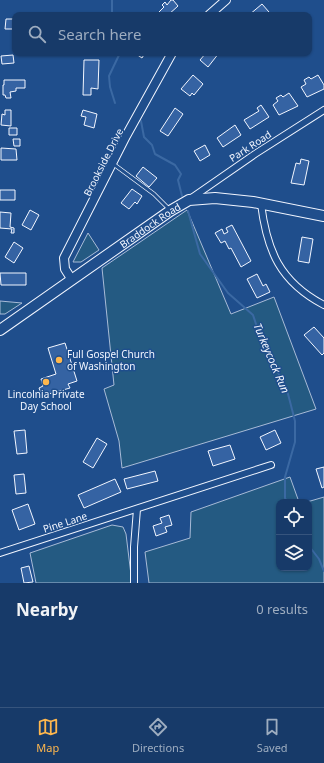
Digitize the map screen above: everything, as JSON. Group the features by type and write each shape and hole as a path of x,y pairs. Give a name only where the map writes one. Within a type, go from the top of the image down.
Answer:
{"main road":[{"name":"Braddock Road","path":"0,330 170,211 189,200 215,198 261,204 324,216"},
{"path":"0,324 19,317"}],"street":[{"path":"212,12 226,0"},
{"name":"Brookside Drive","path":"72,280 65,269 64,258 112,164 170,56"},
{"name":"Park Road","path":"189,200 250,157 324,110"},
{"path":"261,204 266,234 279,264 291,282 301,291 324,305"},
{"name":"Pine Lane","path":"0,553 271,465"},
{"path":"134,583 134,547 137,509"}],"lane":[{"path":"112,164 154,194 170,211"}],"shaded area":[{"path":"187,210 231,314 274,297 316,409 122,468 119,441 104,389 114,385 102,268"},
{"path":"88,233 99,250 81,262 73,262"},
{"path":"0,301 22,303 5,314 0,314"},
{"path":"290,477 298,499 276,499 276,571 312,571 312,501 324,497 324,583 149,583 145,552 190,538 191,512"},
{"path":"112,525 123,527 126,534 132,583 36,583 30,553"}],"building":[{"path":"171,0 173,0 178,6 171,12 159,12 164,7 162,5 165,2 167,5"},
{"path":"262,4 269,12 253,12"},
{"path":"6,19 12,19 12,29 5,29"},
{"path":"12,55 14,63 2,64 1,56"},
{"path":"203,56 217,56 208,67 200,60"},
{"path":"84,60 99,60 98,89 91,88 91,95 83,95"},
{"path":"193,75 203,84 194,95 192,93 190,96 181,89"},
{"path":"318,75 324,85 324,89 307,97 301,87 306,84 304,80 309,77 311,79"},
{"path":"4,80 25,80 25,88 16,88 16,91 10,92 11,98 6,98 5,95 3,95"},
{"path":"289,93 298,106 279,115 273,105 278,101 276,98 281,95 283,97"},
{"path":"261,105 269,117 250,129 244,120 259,111 257,108"},
{"path":"175,108 183,114 168,136 160,131"},
{"path":"5,110 11,110 11,126 1,125 2,114 5,115"},
{"path":"83,110 97,114 94,128 84,125 86,117 81,116"},
{"path":"235,125 241,135 223,147 217,138"},
{"path":"9,128 17,128 17,135 9,135"},
{"path":"13,139 20,139 20,146 14,146"},
{"path":"205,145 210,155 200,161 194,151"},
{"path":"1,148 16,149 17,160 1,160"},
{"path":"301,159 309,161 304,185 291,183 296,163 300,164"},
{"path":"143,167 157,178 149,187 136,176"},
{"path":"132,189 142,196 137,204 135,202 129,209 121,203"},
{"path":"0,190 15,190 15,200 0,200"},
{"path":"30,210 39,215 31,230 22,225"},
{"path":"0,212 11,213 10,227 14,228 14,233 11,233 12,229 0,228"},
{"path":"232,225 251,261 241,267 231,248 229,249 225,241 221,243 215,233 222,229 224,234 228,232 226,228"},
{"path":"302,237 313,239 309,263 298,261"},
{"path":"14,242 23,248 14,263 5,257"},
{"path":"0,273 26,273 26,285 1,285"},
{"path":"257,274 263,286 266,284 270,292 257,298 247,279"},
{"path":"314,327 324,338 324,353 322,355 304,335"},
{"path":"65,343 77,381 68,384 70,388 45,395 44,392 41,393 39,388 43,386 41,379 56,374 48,348"},
{"path":"25,430 27,453 17,454 14,431"},
{"path":"275,430 281,443 266,450 260,437"},
{"path":"97,438 107,444 93,468 83,462"},
{"path":"230,445 235,459 213,466 208,451"},
{"path":"324,467 324,487 322,488 316,469"},
{"path":"155,471 158,481 127,489 124,479"},
{"path":"24,474 26,493 16,494 14,475"},
{"path":"115,479 121,492 84,508 78,495"},
{"path":"28,504 35,524 19,530 12,510"},
{"path":"169,515 172,525 165,527 167,532 156,536 153,526 162,523 160,518"},
{"path":"29,566 33,582 24,583 21,568"}],"waterway":[{"name":"Turkeycock Run","path":"112,0 112,12"},
{"name":"Turkeycock Run","path":"115,103 110,87 109,76 119,56"},
{"name":"Turkeycock Run","path":"141,121 144,137 152,145 155,154 175,165 181,174 178,180 182,196"},
{"name":"Turkeycock Run","path":"188,211 200,254 228,293 253,315 257,327 288,394 295,421 295,442 285,477 286,499"},
{"name":"Turkeycock Run","path":"312,550 319,559 324,571"}],"place":[{"name":"Full Gospel Church of Washington","path":"59,360"},
{"name":"Lincolnia Private Day School","path":"46,382"}]}
